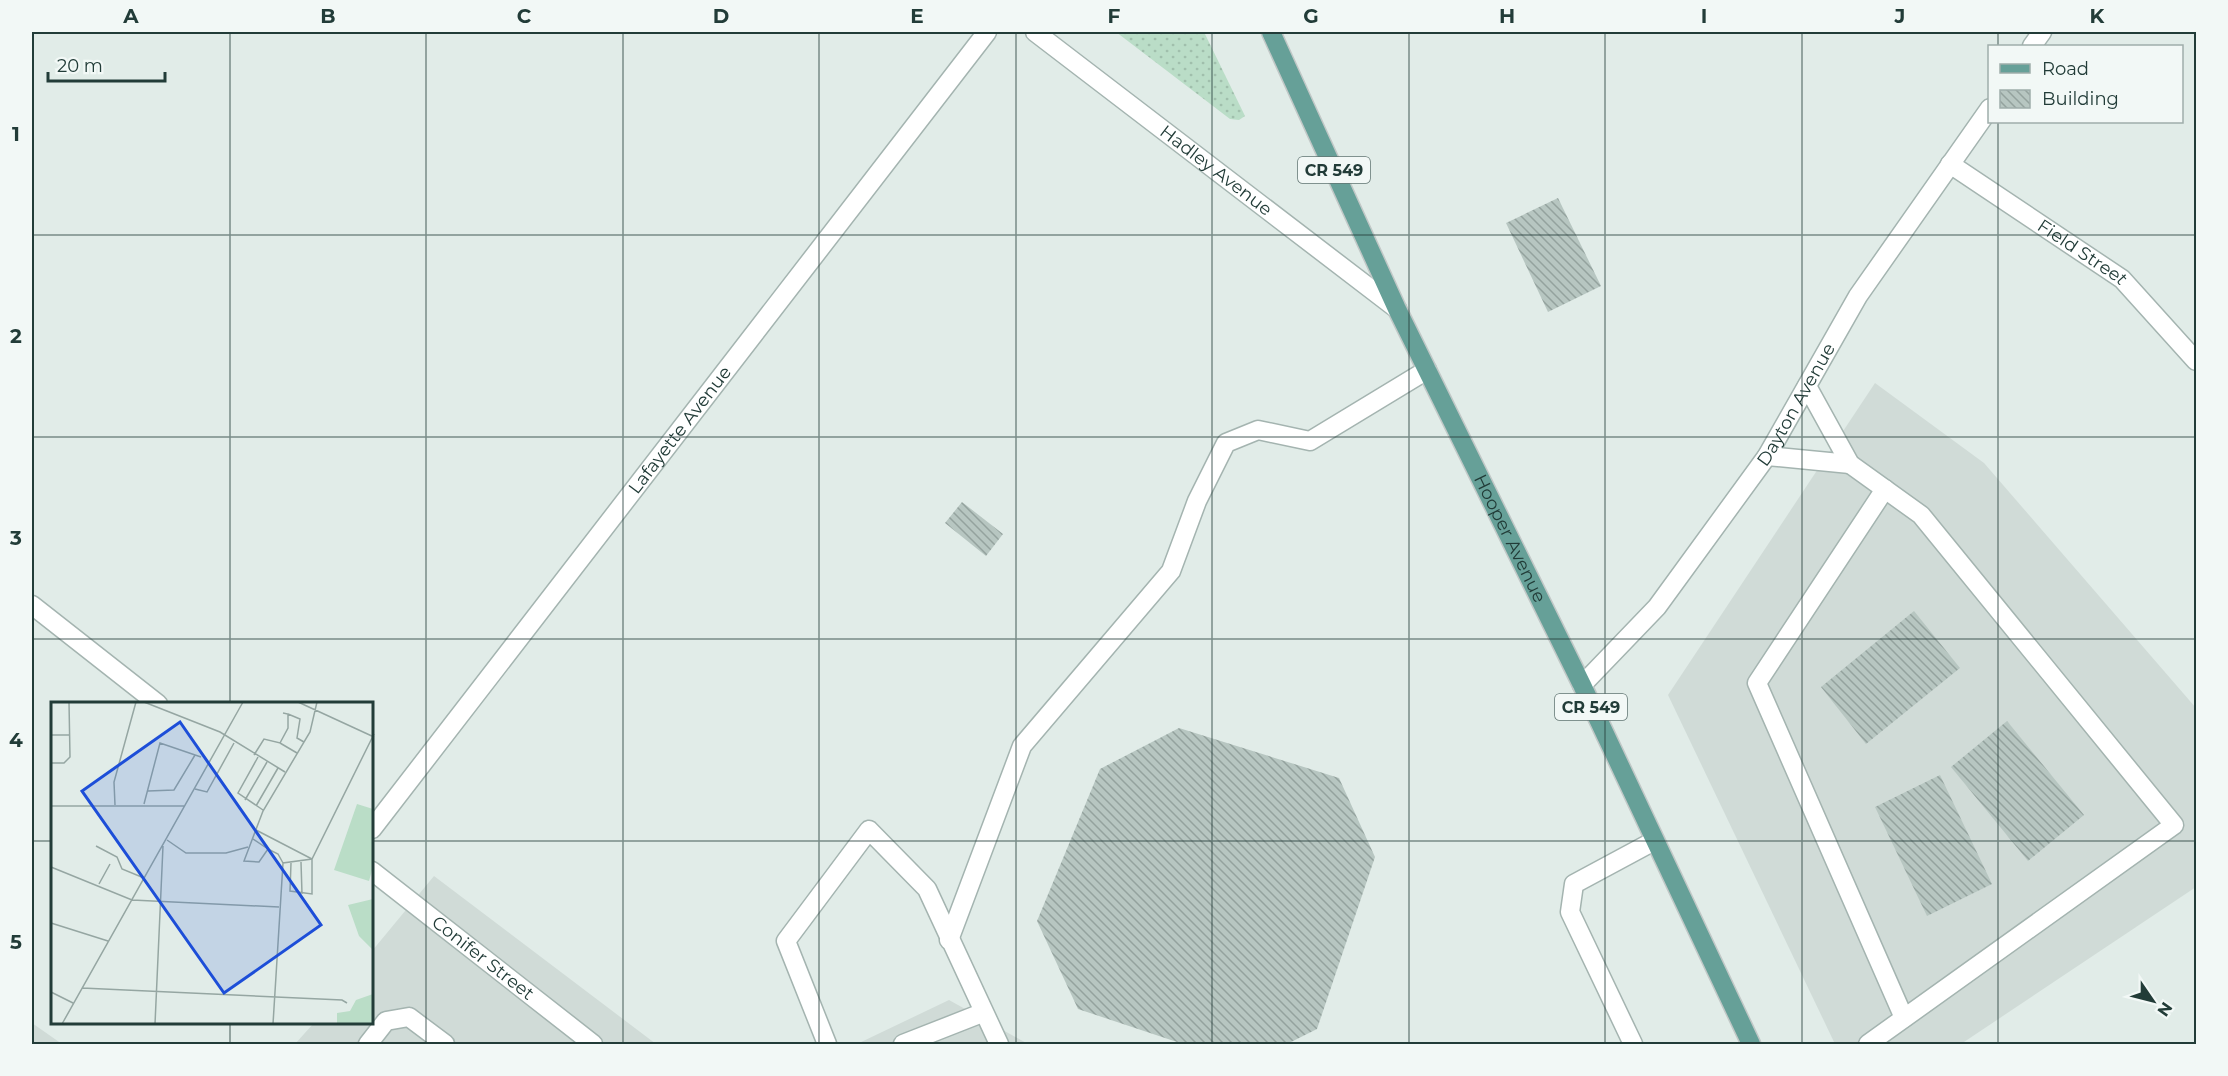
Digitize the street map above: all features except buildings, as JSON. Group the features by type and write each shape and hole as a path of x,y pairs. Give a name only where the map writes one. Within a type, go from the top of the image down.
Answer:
{"main road":[{"name":"Hooper Avenue","path":"1271,32 1397,309 1582,685 1751,1044"}],"street":[{"name":"Lafayette Avenue","path":"374,826 987,32"},
{"name":"Hadley Avenue","path":"1035,32 1397,309"},
{"path":"2033,45 2042,32"},
{"name":"Dayton Avenue","path":"1582,685 1657,607 1767,456 1858,296 1988,109"},
{"name":"Field Street","path":"1950,164 2122,279 2196,361"},
{"path":"949,940 1022,746 1171,571 1197,501 1226,443 1258,430 1310,441 1427,370"},
{"path":"1807,386 1850,464 1921,515 2174,825 1868,1044"},
{"path":"1767,456 1850,464"},
{"path":"1885,489 1757,683 1904,1018"},
{"path":"32,605 155,702"},
{"path":"827,1044 786,941 868,830 927,889 982,1012 999,1044"},
{"path":"1633,1044 1570,912 1574,884 1654,841"},
{"name":"Conifer Street","path":"374,874 593,1044"},
{"path":"903,1044 982,1012"},
{"path":"368,1044 387,1021 409,1017 445,1044"}],"shaded area":[{"path":"1875,383 1984,463 2196,708 2196,887 1961,1044 1835,1044 1668,695"},
{"path":"434,876 656,1044 295,1044 312,1025 374,1025 374,949"},
{"path":"949,1000 1028,1044 857,1044"},
{"path":"32,1023 62,1044 32,1044"}],"green space":[{"path":"1116,32 1204,32 1245,116 1239,120 1230,119"}]}
